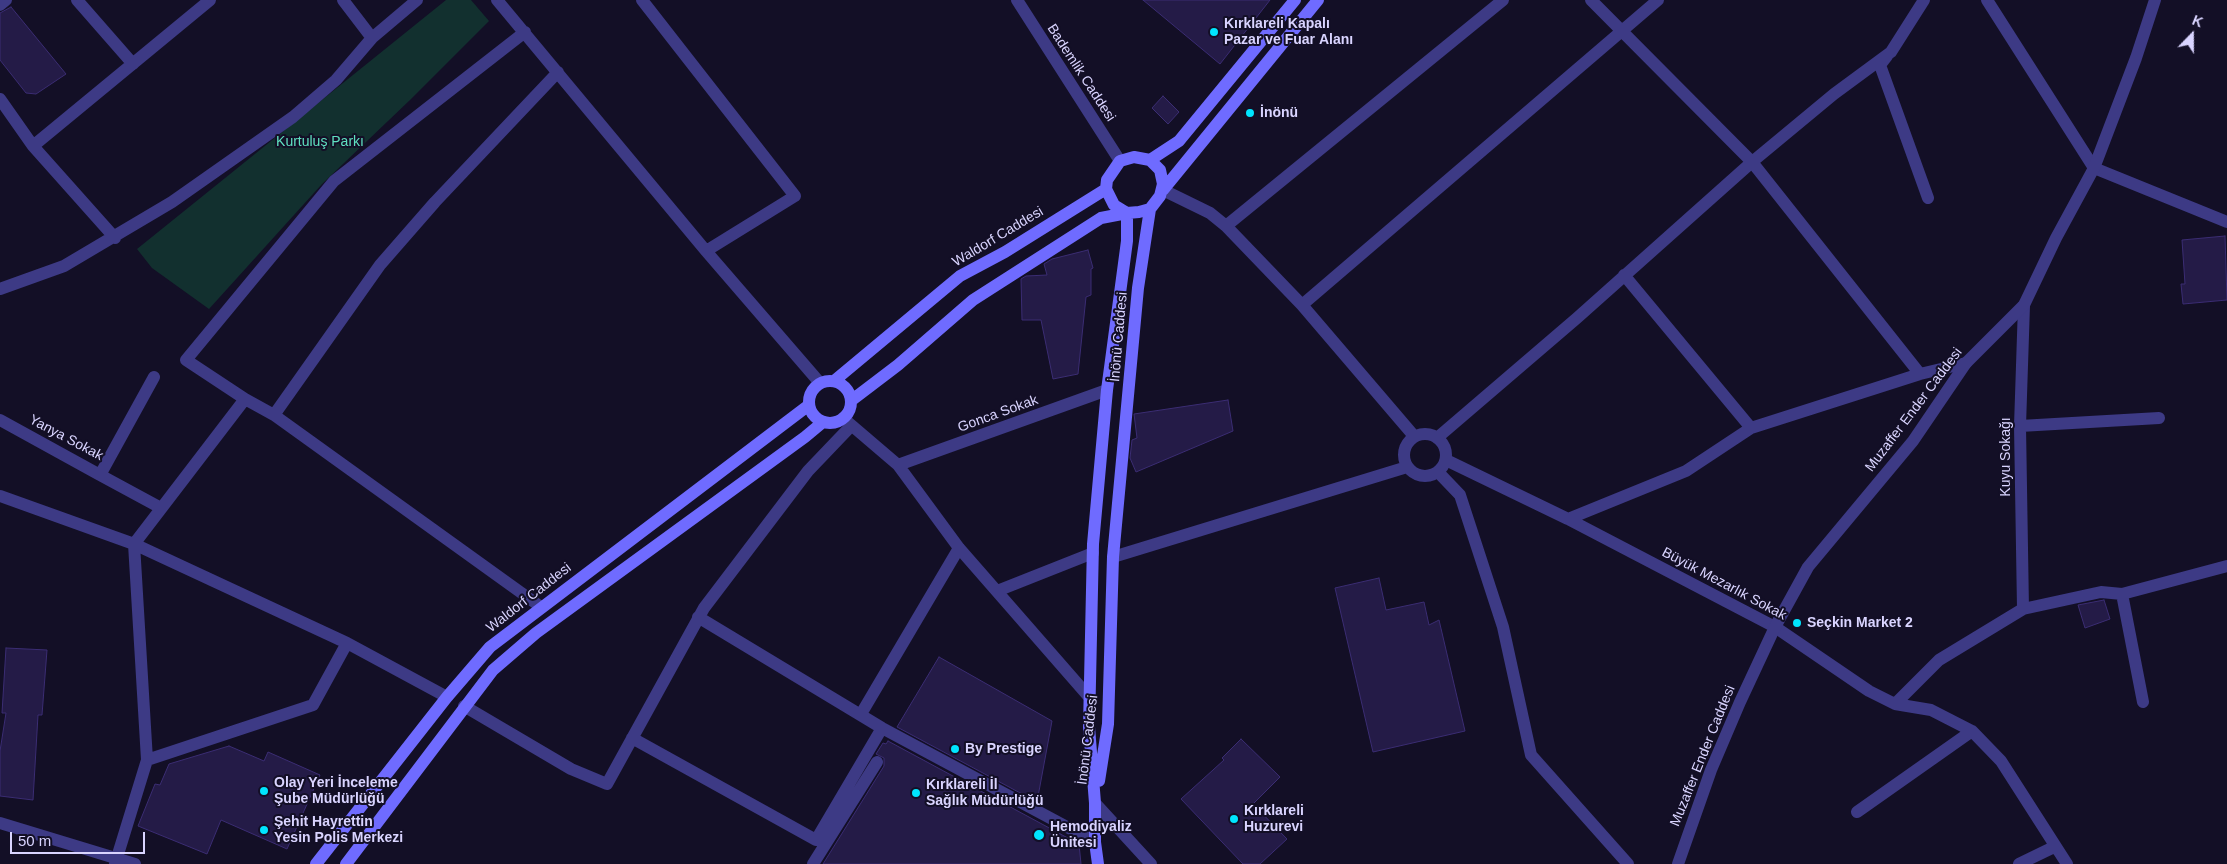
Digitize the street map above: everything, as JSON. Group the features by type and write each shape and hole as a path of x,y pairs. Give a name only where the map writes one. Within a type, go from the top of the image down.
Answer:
{"main road":[{"path":"1150,160 1179,141 1295,0"},
{"path":"852,400 846,387 834,381 820,383 811,393 809,405 812,413 823,422 847,422 852,400 898,365 973,300 1101,218 1150,209 1163,190 1318,0"},
{"path":"1127,213 1114,205 1106,185 1120,161 1134,157 1150,160 1160,170 1163,190"},
{"name":"Waldorf Caddesi","path":"834,381 960,276 1005,252 1106,185"},
{"name":"İnönü Caddesi","path":"1095,803 1108,724 1113,557 1138,288 1150,209"},
{"name":"İnönü Caddesi","path":"1095,803 1089,727 1093,553 1107,390 1127,241 1127,213"},
{"name":"Waldorf Caddesi","path":"316,864 447,697 490,647 809,405"},
{"path":"346,864 493,670 536,633 823,422"},
{"path":"1095,803 1094,842 1098,864"}],"street":[{"path":"0,5 6,0"},
{"path":"77,0 133,64"},
{"path":"33,146 210,0"},
{"path":"343,0 372,38"},
{"path":"0,289 64,266 115,238 172,202 293,117 336,80 372,38 417,0"},
{"path":"497,0 706,251 820,383"},
{"path":"642,0 795,196 706,251"},
{"name":"Bademlik Caddesi","path":"1017,0 1120,161"},
{"path":"1226,226 1503,0"},
{"path":"1591,0 1752,162 1920,374"},
{"path":"1302,305 1658,0"},
{"path":"1924,0 1891,52 1880,65 1928,198"},
{"path":"1987,0 2094,168 2227,222"},
{"name":"Muzaffer Ender Caddesi","path":"1678,864 1711,770 1775,627 1808,567 1913,441 1966,363 2024,305 2056,238 2094,168 2136,58 2155,0"},
{"path":"525,32 334,181 186,360 245,399 274,415 541,607"},
{"path":"1437,438 1752,162 1834,94 1891,52"},
{"path":"274,415 380,265 435,202 558,72"},
{"path":"0,100 33,146 115,238"},
{"path":"1163,190 1210,213 1226,226 1302,305 1414,436"},
{"path":"1624,275 1751,428"},
{"name":"Kuyu Sokağı","path":"2023,609 2020,426 2024,305"},
{"path":"1568,519 1686,471 1751,428 1920,374 1966,363"},
{"name":"Yanya Sokak","path":"0,420 100,475 154,377"},
{"name":"Gonca Sokak","path":"898,465 1107,390"},
{"path":"116,862 147,760 134,544 245,399"},
{"path":"2020,426 2159,418"},
{"path":"464,706 571,769 607,784 698,617 847,422 898,465 959,548 1090,698"},
{"path":"1428,434 1437,438 1444,446 1446,460 1438,472 1425,476 1412,472 1404,461 1405,447 1414,436 1428,434"},
{"name":"Büyük Mezarlık Sokak","path":"1446,460 1568,519 1775,627 1869,691 1895,704 1931,710 1972,731 2001,761 2054,847 2067,864"},
{"path":"1113,557 1407,467"},
{"path":"1438,472 1460,495 1500,617 1531,755 1628,864"},
{"path":"100,475 161,508"},
{"path":"0,496 134,544 347,643 447,697"},
{"path":"861,714 959,548"},
{"path":"997,591 1093,553"},
{"path":"1895,704 1939,660 2023,609 2101,592 2122,594 2227,566"},
{"path":"2122,594 2143,702"},
{"path":"698,617 882,728 1094,842"},
{"path":"147,760 313,705 347,643"},
{"path":"632,738 816,840 882,728"},
{"path":"1857,812 1972,731"},
{"path":"813,864 877,762"},
{"path":"1095,803 1151,864"},
{"path":"0,823 116,862 135,864"},
{"path":"2019,864 2054,847"}],"green space":[{"name":"Kurtuluş Parkı","path":"446,0 471,0 489,21 322,184 209,309 152,268 137,249"}],"building":[{"name":"Kırklareli Kapalı Pazar ve Fuar Alanı","path":"1143,0 1270,0 1220,64"},
{"path":"11,7 66,74 36,94 26,93 0,60 0,13"},
{"path":"1163,96 1179,112 1168,124 1152,108"},
{"path":"2225,236 2227,300 2183,304 2181,284 2185,284 2182,240"},
{"path":"1088,250 1093,268 1091,269 1091,295 1086,297 1078,374 1053,379 1041,320 1022,320 1021,279 1026,276 1047,275 1044,264 1052,259"},
{"path":"1228,400 1233,431 1136,472 1130,458 1132,440 1137,438 1134,414"},
{"path":"1379,578 1386,610 1424,602 1429,625 1439,620 1465,731 1373,752 1335,588"},
{"path":"2104,600 2110,619 2085,628 2078,605"},
{"path":"6,648 47,650 42,715 38,715 33,800 0,796 0,751 6,713 2,713"},
{"path":"939,657 1052,721 1037,802 897,727"},
{"name":"Kırklareli Huzurevi","path":"1241,739 1280,777 1253,804 1287,839 1260,864 1243,864 1181,799 1224,760 1222,758"},
{"name":"Kırklareli İl Sağlık Müdürlüğü","path":"888,741 1079,844 1081,864 823,864 884,766 884,758 876,754 883,743 886,744"},
{"path":"229,746 264,761 268,752 320,775 287,849 221,820 207,854 138,826 155,784 160,785 169,764"}],"place":[{"name":"Kırklareli Kapalı Pazar ve Fuar Alanı","path":"1214,32"},
{"name":"İnönü","path":"1250,113"},
{"name":"Seçkin Market 2","path":"1797,623"},
{"name":"By Prestige","path":"955,749"},
{"name":"Olay Yeri İnceleme Şube Müdürlüğü","path":"264,791"},
{"name":"Kırklareli İl Sağlık Müdürlüğü","path":"916,793"},
{"name":"Kırklareli Huzurevi","path":"1234,819"},
{"name":"Şehit Hayrettin Yesin Polis Merkezi","path":"264,830"},
{"name":"Hemodiyaliz Ünitesi","path":"1039,835"}]}
